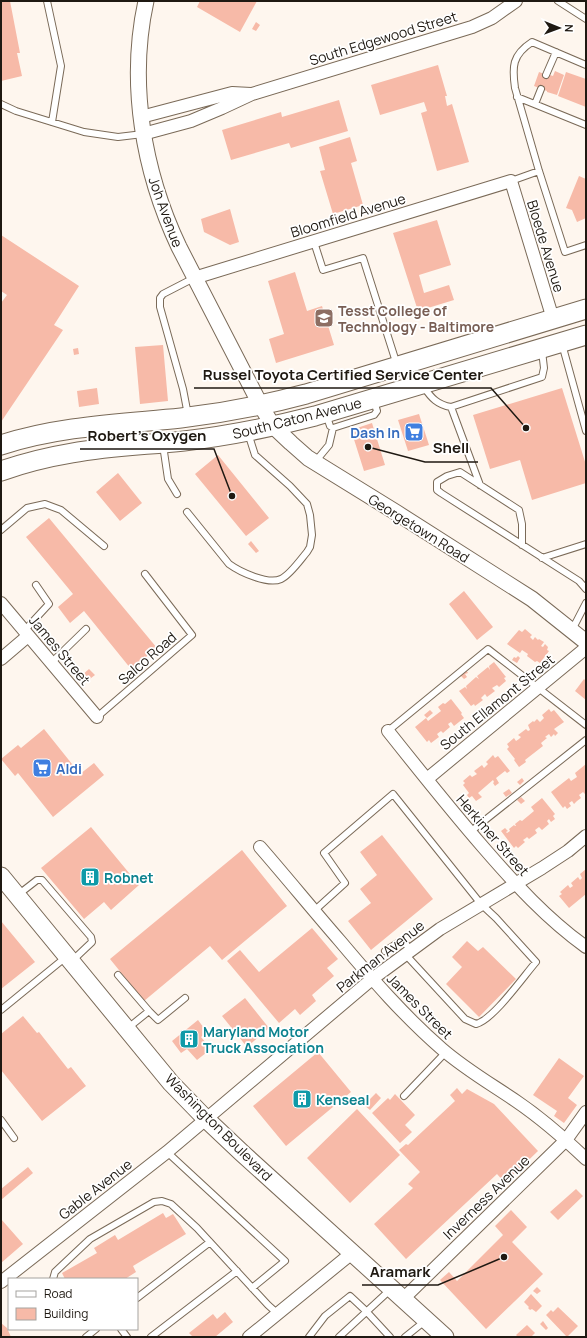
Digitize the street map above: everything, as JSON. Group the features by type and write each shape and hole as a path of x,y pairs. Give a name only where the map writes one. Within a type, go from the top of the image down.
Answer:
{"main road":[{"name":"South Caton Avenue","path":"1,445 68,429 188,417 261,406 397,367 586,309"},
{"name":"South Caton Avenue","path":"1,471 73,453 162,443 273,426 329,420 373,399 586,335"},
{"name":"Washington Boulevard","path":"1,876 172,1083 206,1119 445,1337"}],"street":[{"name":"Joh Avenue","path":"146,1 140,45 139,84 143,134 155,187 162,210 178,247 261,406"},
{"name":"South Edgewood Street","path":"143,134 191,121 252,94 472,27 492,18 516,1"},
{"name":"South Edgewood Street","path":"141,117 232,93 252,94"},
{"name":"Bloomfield Avenue","path":"194,278 511,181"},
{"name":"Bloede Avenue","path":"511,181 553,319"},
{"name":"Georgetown Road","path":"261,406 273,426 315,462 532,599 586,642"},
{"name":"James Street","path":"1,603 97,717"},
{"path":"1,658 26,634"},
{"name":"South Ellamont Street","path":"427,779 586,648"},
{"name":"Herkimer Street","path":"388,731 470,832 515,884 557,925 585,944"},
{"name":"Parkman Avenue","path":"206,1119 372,979 408,952 440,929 568,851 586,836"},
{"name":"James Street","path":"260,847 395,1005 446,1052 518,1102 566,1140 586,1159"},
{"name":"Inverness Avenue","path":"397,1294 566,1140 586,1112"},
{"name":"Gable Avenue","path":"1,1282 167,1152 206,1119"},
{"path":"250,1337 352,1253"}],"lane":[{"path":"47,1 61,66 52,122"},
{"path":"558,1 586,19"},
{"path":"586,65 532,42 520,52 513,66 514,88 564,252 586,245"},
{"path":"546,75 556,52"},
{"path":"535,104 541,89"},
{"path":"517,97 586,125"},
{"path":"1,104 16,111 84,132 118,137 143,134"},
{"path":"511,181 539,171"},
{"path":"314,242 323,270 363,258 397,367"},
{"path":"188,417 183,390 160,307 160,298 162,294 194,278"},
{"path":"562,342 586,431"},
{"path":"422,384 432,398 443,406 451,407 542,377 544,368 542,348"},
{"path":"451,407 480,485"},
{"path":"315,462 329,445 332,437 329,420"},
{"path":"187,512 229,564 254,576 271,580 282,579 307,552 310,547 312,535 310,515 307,504 290,486 255,455 247,431"},
{"path":"162,443 168,479 177,494"},
{"path":"522,545 522,524 519,510 460,472 447,476 437,482 437,490 440,493 542,558 579,581 586,588"},
{"path":"1,530 27,508 45,504 61,510 104,546"},
{"path":"542,558 586,544"},
{"name":"Salco Road","path":"97,717 192,635 145,574"},
{"path":"26,634 49,604 36,585"},
{"path":"572,630 586,603"},
{"path":"51,663 86,630"},
{"path":"388,731 488,649 539,687 586,725"},
{"path":"470,832 586,740"},
{"path":"314,911 345,883 324,853 393,794 481,904 496,918 536,962 497,1008 481,1023 476,1024 465,1019 408,952 402,940 385,951"},
{"path":"1,1010 92,942 91,937 42,880 37,880 17,895"},
{"path":"118,975 158,1020 185,998"},
{"path":"128,1028 149,1011"},
{"path":"404,1096 446,1052"},
{"path":"1,1120 14,1138"},
{"path":"167,1152 284,1262 252,1288"},
{"path":"53,1278 56,1272 90,1239 157,1201 171,1204 210,1242 278,1314"},
{"path":"138,1297 210,1242"},
{"path":"151,1337 237,1271"},
{"path":"339,1337 366,1311 397,1294"},
{"path":"308,1337 325,1316 350,1296 390,1337"},
{"path":"405,1337 426,1320"},
{"path":"86,1337 95,1330"}],"building":[{"path":"1,1 10,1 20,53 17,53 22,76 1,81"},
{"path":"200,1 257,1 240,32 197,7"},
{"path":"256,22 260,25 256,31 252,29"},
{"path":"438,65 447,96 445,96 447,106 452,104 469,162 437,171 421,113 427,111 424,102 380,115 371,85"},
{"path":"555,71 564,75 557,95 534,86 539,72 553,76"},
{"path":"566,72 586,79 586,107 558,96"},
{"path":"339,100 348,131 291,148 289,143 231,160 222,130 281,112 282,117"},
{"path":"350,137 357,161 351,163 363,205 333,214 320,171 325,170 319,147"},
{"path":"579,176 586,179 586,218 577,222 572,210 566,208"},
{"path":"230,209 239,242 230,245 204,232 201,219"},
{"path":"437,220 451,265 419,275 424,293 449,285 454,300 418,311 393,233"},
{"path":"1,235 79,286 54,325 63,330 1,422 1,303 7,295 1,291"},
{"path":"295,272 307,311 322,306 334,345 276,363 269,339 284,334 268,281"},
{"path":"163,345 168,401 140,404 135,347"},
{"path":"78,348 79,354 74,355 73,349"},
{"path":"97,388 99,404 79,407 77,391"},
{"path":"562,388 586,465 586,483 532,500 520,460 490,469 473,415"},
{"name":"Dash In","path":"419,414 429,445 408,451 398,420"},
{"path":"372,423 385,465 364,471 351,430"},
{"path":"218,455 269,518 246,536 195,474"},
{"path":"118,473 142,503 120,521 96,492"},
{"path":"49,518 157,648 131,669 84,611 70,623 58,607 73,594 26,537"},
{"path":"251,541 259,551 256,553 248,544"},
{"path":"464,591 493,627 477,640 449,604"},
{"path":"525,629 532,635 530,637 533,640 535,637 544,642 541,646 543,647 545,644 548,647 547,650 549,651 540,663 537,661 535,662 522,650 520,653 507,644 519,630 522,632"},
{"path":"518,656 520,658 517,663 512,660 514,657 516,658"},
{"path":"494,662 506,677 504,678 506,681 499,687 497,685 492,688 495,691 487,697 485,694 481,698 483,700 475,706 474,704 471,706 459,691 465,687 467,689 466,686 476,677 479,679 477,676 488,667 490,670 489,666"},
{"path":"89,669 95,675 86,682 81,676"},
{"path":"466,670 468,673 465,674 467,677 464,679 460,675"},
{"path":"584,679 586,681 586,700 575,691"},
{"path":"451,699 464,718 454,726 451,722 448,724 450,727 443,733 441,731 437,734 439,737 431,743 429,740 427,742 415,727 426,718 428,721 441,711 438,707"},
{"path":"549,709 551,712 554,710 564,722 554,729 558,733 555,736 554,734 551,737 549,734 545,737 547,738 541,743 543,746 525,760 526,762 519,767 507,749 509,747 507,744 514,738 516,741 519,739 521,737 518,735 526,729 528,731 530,730 528,725 533,721 534,722 537,719 540,722 544,718 542,715"},
{"path":"430,710 433,713 427,718 424,715"},
{"name":"Aldi","path":"44,729 80,774 94,763 104,775 53,817 18,773 15,776 1,759 18,745 21,748"},
{"path":"493,755 495,758 498,756 510,771 507,773 505,771 496,778 499,783 495,786 493,780 478,793 482,797 476,801 472,796 469,798 467,795 469,793 463,785 465,783 463,781 470,775 472,777 477,774 474,771 482,765 484,768 488,764 486,762"},
{"path":"586,764 586,795 583,792 579,795 581,798 574,804 572,801 569,803 571,806 567,809 565,806 563,808 551,792 569,778 571,781 577,777 575,773"},
{"path":"522,778 524,781 520,785 517,782"},
{"path":"509,789 512,793 506,797 503,793"},
{"path":"521,797 525,801 521,804 517,800"},
{"path":"542,798 555,814 553,816 555,819 551,822 549,819 547,821 549,824 542,830 539,827 535,830 537,833 529,839 527,837 523,840 525,842 518,848 516,846 514,848 501,831 505,828 508,831 506,832 507,833 510,831 509,829 514,825 516,826 515,824 520,820 522,821 534,811 531,807"},
{"name":"Robnet","path":"91,827 139,885 111,910 104,902 84,919 41,868"},
{"path":"382,835 433,899 371,950 348,921 371,903 360,889 377,875 360,852"},
{"path":"242,850 287,906 222,960 210,946 144,1001 110,959"},
{"path":"586,869 586,894 569,908 559,896 562,894 560,892 568,885 570,888 573,886 571,883 578,877 580,880 582,878 580,874"},
{"path":"1,921 35,962 1,989"},
{"path":"312,928 338,959 327,968 334,976 312,995 316,1001 300,1015 295,1009 279,1023 227,961 240,950 259,972"},
{"path":"467,941 478,951 483,947 516,979 479,1017 446,984 462,967 452,957"},
{"path":"245,998 269,1028 247,1047 222,1016"},
{"path":"23,1016 37,1033 39,1032 68,1069 71,1067 86,1086 42,1121 1,1070 1,1034"},
{"name":"Maryland Motor Truck Association","path":"198,1020 207,1032 201,1037 211,1049 197,1060 187,1049 181,1053 172,1041"},
{"name":"Kenseal","path":"318,1052 351,1092 286,1146 253,1106"},
{"path":"559,1058 584,1076 568,1098 577,1105 564,1123 554,1116 557,1111 533,1095"},
{"path":"457,1088 462,1094 467,1089 494,1104 538,1151 505,1183 497,1174 406,1259 374,1224 413,1188 408,1184 420,1172 399,1150 406,1144 408,1145 455,1101 450,1095"},
{"path":"376,1093 381,1098 370,1110 364,1105"},
{"path":"395,1094 415,1115 405,1125 412,1132 400,1143 372,1113 388,1098 390,1100"},
{"path":"357,1109 400,1155 350,1203 307,1158"},
{"path":"28,1167 33,1173 1,1200 1,1189"},
{"path":"576,1189 583,1196 558,1220 550,1212"},
{"path":"511,1210 527,1227 512,1242 543,1274 486,1329 440,1280 449,1272 457,1281 503,1235 495,1226"},
{"path":"163,1213 166,1218 173,1214 186,1234 133,1266 136,1272 127,1278 64,1278 62,1273 97,1253 94,1248 115,1235 118,1240"},
{"path":"1,1219 23,1244 1,1263"},
{"path":"537,1287 541,1291 537,1294 533,1291"},
{"path":"531,1294 542,1306 536,1312 532,1309 530,1310 524,1302"},
{"path":"558,1307 578,1326 567,1337 546,1315 551,1310 553,1312"},
{"path":"225,1312 233,1322 215,1337 193,1337 189,1333 213,1314 217,1319"},
{"path":"543,1321 548,1328 546,1330 540,1324"},
{"path":"1,1323 7,1328 11,1337 1,1337"},
{"path":"527,1325 535,1333 531,1337 518,1337 516,1335"}],"place":[{"name":"Tesst College of Technology - Baltimore","path":"324,318"},
{"name":"Russel Toyota Certified Service Center","path":"526,428"},
{"name":"Dash In","path":"414,432"},
{"name":"Shell","path":"368,447"},
{"name":"Robert's Oxygen","path":"232,496"},
{"name":"Aldi","path":"42,768"},
{"name":"Robnet","path":"90,877"},
{"name":"Maryland Motor Truck Association","path":"189,1039"},
{"name":"Kenseal","path":"302,1099"},
{"name":"Aramark","path":"504,1257"}]}
